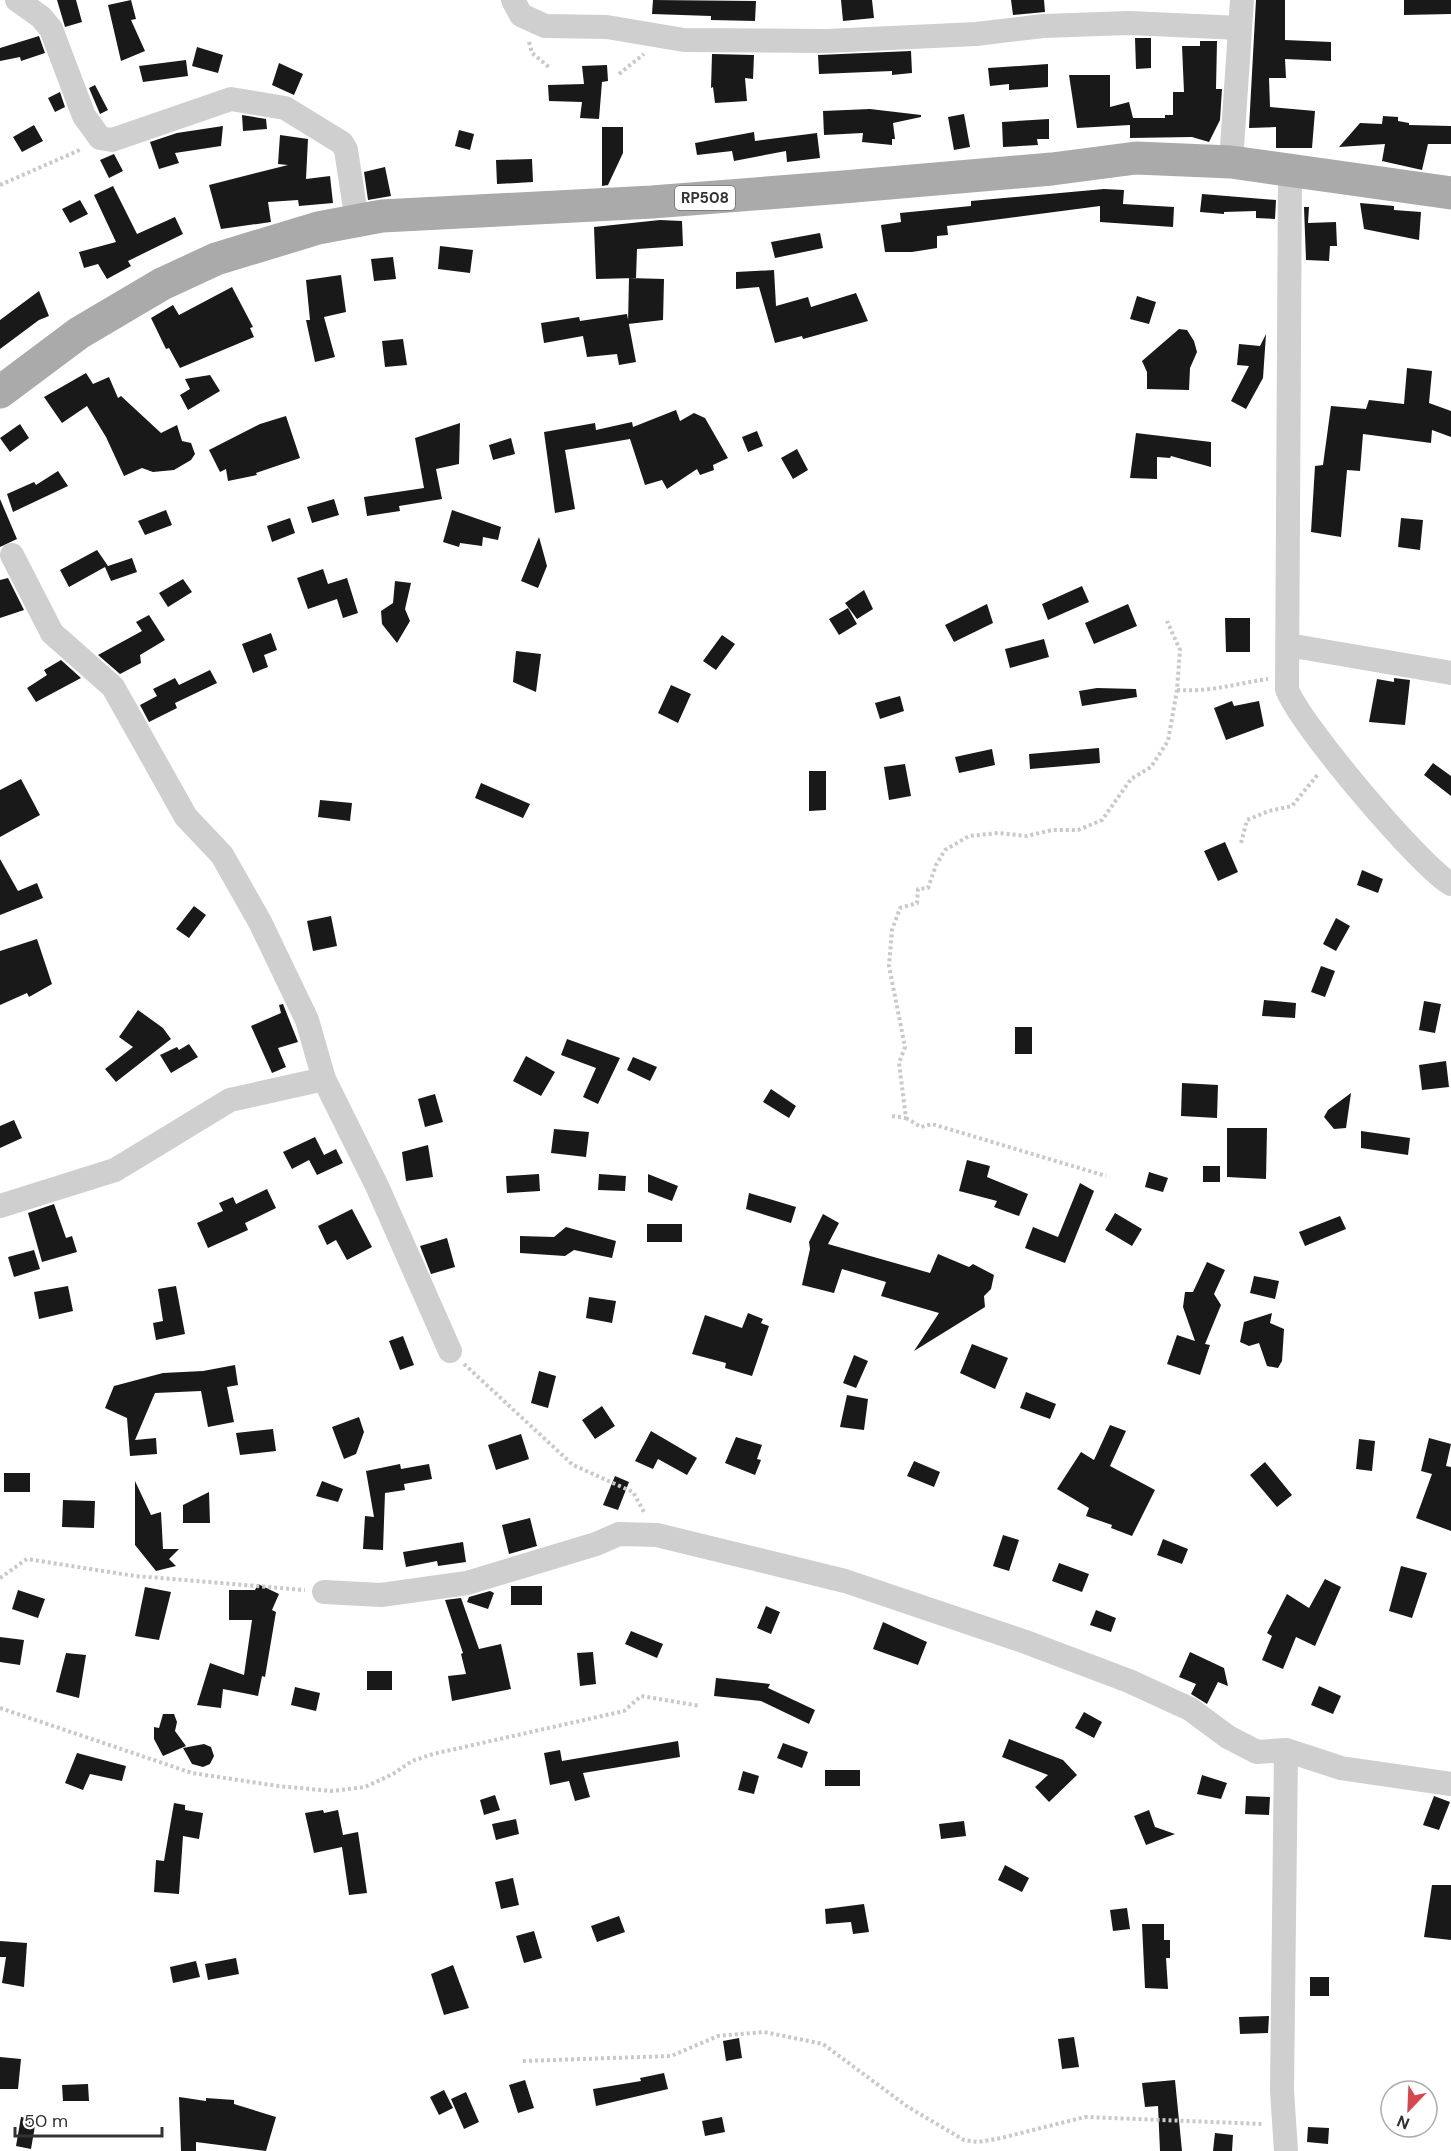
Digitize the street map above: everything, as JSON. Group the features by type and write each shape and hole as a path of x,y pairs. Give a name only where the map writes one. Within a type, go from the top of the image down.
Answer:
{"main road":[{"name":"RP508","path":"0,392 80,333 162,284 216,259 318,228 382,216 652,202 1052,169 1136,158 1231,162 1451,193"}],"street":[{"path":"17,0 41,17 51,29 84,116 100,138 112,140 228,99 280,106 342,143 346,150 357,221"},
{"path":"513,0 521,15 544,26 607,27 684,40 827,41 976,34 1043,26 1129,23 1240,28"},
{"path":"1231,162 1242,0"},
{"path":"1290,171 1286,487 1287,693 1334,757 1434,874 1451,884"},
{"path":"12,555 52,633 107,679 186,817 222,855 260,922 307,1020 324,1079 377,1186 450,1351"},
{"path":"1288,645 1451,673"},
{"path":"0,1206 115,1170 230,1100 324,1079"},
{"path":"324,1592 381,1595 467,1583 596,1544 619,1534 657,1535 845,1581 1023,1641 1129,1681 1190,1709 1228,1737 1257,1752 1286,1750 1341,1767 1451,1784"},
{"path":"1286,1750 1281,2091 1286,2151"}],"path":[{"path":"0,185 68,157 100,138"},
{"path":"906,1118 899,1063 905,1047 889,966 891,930 900,908 917,903 918,889 928,888 936,865 945,850 969,836 998,833 1027,836 1052,830 1078,830 1102,820 1131,779 1151,767 1168,741 1177,690 1180,650 1167,621"},
{"path":"1177,690 1218,690 1240,683 1287,674"},
{"path":"1240,843 1247,819 1292,806 1334,757"},
{"path":"892,1116 906,1118 921,1127 932,1124 1106,1176"},
{"path":"450,1351 573,1465 633,1492 657,1535"},
{"path":"0,1578 27,1559 135,1576 324,1592"},
{"path":"0,1708 192,1773 332,1791 365,1787 393,1774 412,1761 433,1754 624,1711 641,1696 700,1706"},
{"path":"523,2061 671,2056 718,2036 764,2032 823,2044 908,2107 964,2140 978,2142 1001,2138 1085,2117 1285,2125"}],"building":[{"path":"57,0 76,0 82,22 65,27"},
{"path":"131,0 136,19 131,20 145,51 121,61 108,5"},
{"path":"653,0 756,1 755,21 711,20 711,16 652,14"},
{"path":"841,0 872,0 874,18 843,21"},
{"path":"1011,0 1044,0 1045,12 1013,15"},
{"path":"1256,0 1285,0 1285,40 1331,42 1331,61 1285,59 1286,78 1269,78 1270,107 1315,111 1312,148 1276,148 1276,127 1249,128"},
{"path":"1404,0 1451,0 1451,14 1404,15"},
{"path":"39,36 45,53 21,61 20,57 0,61 0,48"},
{"path":"1135,38 1151,38 1151,68 1136,69"},
{"path":"1200,41 1217,41 1216,89 1222,89 1220,120 1209,142 1192,137 1130,138 1130,125 1077,128 1069,75 1110,75 1110,107 1129,102 1133,118 1165,118 1165,115 1173,115 1173,92 1184,92 1182,46 1200,46"},
{"path":"197,47 223,55 218,73 192,66"},
{"path":"911,51 912,73 892,75 892,71 819,74 818,55"},
{"path":"712,54 754,55 753,79 745,78 747,101 715,103 713,87 711,88"},
{"path":"186,60 188,76 143,82 139,66"},
{"path":"279,63 303,74 294,95 272,85"},
{"path":"1048,64 1048,87 1009,90 1009,84 990,86 988,68"},
{"path":"607,65 608,81 602,82 599,119 580,118 582,102 549,101 548,85 584,84 582,66"},
{"path":"95,85 108,110 100,114 89,88"},
{"path":"60,92 65,107 55,112 48,98"},
{"path":"870,109 921,115 921,117 893,123 895,139 892,139 892,145 862,142 863,133 824,135 823,111"},
{"path":"964,114 970,147 954,150 948,117"},
{"path":"242,115 266,119 267,129 243,131"},
{"path":"1383,116 1398,117 1398,121 1409,123 1409,125 1451,126 1451,144 1428,144 1422,170 1382,161 1385,144 1339,147 1360,123 1382,124"},
{"path":"1049,119 1049,139 1037,139 1038,145 1003,147 1002,122"},
{"path":"34,125 43,141 22,152 13,137"},
{"path":"223,126 221,146 175,153 179,163 159,169 150,142 177,133"},
{"path":"602,127 623,127 623,153 608,185 602,186"},
{"path":"459,130 474,134 470,150 455,146"},
{"path":"754,132 755,141 817,133 820,158 787,162 786,151 734,161 732,151 697,155 695,143"},
{"path":"280,135 308,139 306,179 330,176 333,203 299,206 298,200 268,202 271,222 221,229 209,185 288,165 278,164"},
{"path":"114,154 123,171 109,178 100,160"},
{"path":"532,159 533,182 497,184 496,160"},
{"path":"385,167 391,196 368,200 364,172"},
{"path":"113,186 137,234 175,217 183,234 128,261 131,266 107,279 98,264 84,268 79,252 116,242 94,195"},
{"path":"1104,189 1124,190 1123,204 1174,207 1173,227 1100,222 1100,206 947,226 948,235 937,236 937,248 912,252 885,252 881,225 901,222 900,213 971,206 971,201"},
{"path":"1202,194 1276,200 1275,219 1256,218 1256,211 1224,212 1224,214 1200,212"},
{"path":"80,200 88,214 70,223 62,209"},
{"path":"1360,203 1394,206 1394,210 1421,212 1419,240 1364,229"},
{"path":"1304,207 1309,207 1308,223 1336,222 1337,246 1330,246 1329,261 1306,260"},
{"path":"660,220 682,221 683,246 637,249 636,278 596,279 594,227"},
{"path":"820,233 823,248 775,258 771,242"},
{"path":"440,246 473,250 470,273 438,269"},
{"path":"393,257 396,279 374,281 371,259"},
{"path":"774,270 776,306 808,297 811,307 856,293 868,321 803,339 802,336 775,343 759,287 736,289 736,272"},
{"path":"341,275 346,312 324,317 335,357 315,362 306,320 310,320 306,280"},
{"path":"629,278 664,279 663,320 628,324"},
{"path":"232,287 253,327 250,328 254,337 180,368 169,348 166,349 151,318 173,305 179,315"},
{"path":"39,291 49,316 39,320 0,349 0,320"},
{"path":"1137,296 1156,302 1149,324 1130,319"},
{"path":"627,314 636,362 619,365 617,354 587,357 583,336 544,343 541,323 579,317 580,321"},
{"path":"1179,329 1187,330 1194,341 1197,352 1190,368 1189,390 1147,389 1147,372 1142,361"},
{"path":"1266,334 1263,378 1246,409 1231,401 1249,366 1237,365 1239,344 1260,346"},
{"path":"403,339 407,365 385,367 382,341"},
{"path":"1407,368 1432,371 1429,403 1451,411 1451,437 1432,430 1431,443 1363,434 1360,471 1347,470 1341,537 1311,532 1315,466 1323,465 1331,406 1366,409 1369,400 1404,404"},
{"path":"86,373 93,384 109,377 118,398 121,396 161,433 177,425 182,441 191,443 195,454 191,460 174,470 153,472 142,468 124,476 106,437 87,406 62,423 44,397"},
{"path":"210,375 220,391 188,410 180,395 190,389 185,379"},
{"path":"676,410 680,421 694,413 705,418 728,458 713,465 714,470 700,475 697,469 667,489 662,480 645,485 630,439 565,450 575,509 555,513 544,432 595,423 596,430 632,422 633,427"},
{"path":"286,416 300,458 256,473 257,475 228,481 226,469 220,472 209,450 260,424"},
{"path":"460,423 459,464 436,469 442,499 399,506 400,511 367,516 364,497 424,488 415,438"},
{"path":"20,424 29,438 10,452 0,438"},
{"path":"757,431 763,446 748,452 742,437"},
{"path":"1136,433 1211,442 1211,467 1171,456 1170,458 1157,457 1157,479 1130,478"},
{"path":"511,438 515,454 493,460 489,445"},
{"path":"797,449 808,470 793,479 781,458"},
{"path":"58,471 68,486 13,512 7,494 34,482 36,485"},
{"path":"0,499 17,539 0,547"},
{"path":"334,499 339,515 312,523 307,507"},
{"path":"166,510 172,525 145,535 138,521"},
{"path":"452,510 501,527 498,540 483,537 482,546 460,543 459,547 443,542"},
{"path":"290,518 295,533 272,542 267,526"},
{"path":"1401,518 1423,520 1420,550 1398,547"},
{"path":"539,537 547,566 538,588 521,581"},
{"path":"97,550 108,566 69,587 60,570"},
{"path":"132,558 137,572 111,581 105,567"},
{"path":"323,569 328,584 347,578 358,613 343,618 337,599 308,609 297,578"},
{"path":"8,578 24,610 0,618 0,580"},
{"path":"183,579 192,592 168,607 159,593"},
{"path":"395,581 411,583 405,609 410,621 397,643 382,624 381,611 393,603"},
{"path":"1082,586 1089,602 1048,620 1042,604"},
{"path":"864,590 873,609 857,619 845,603"},
{"path":"987,604 993,623 954,642 945,625"},
{"path":"1128,604 1137,626 1094,644 1085,623"},
{"path":"848,608 857,624 839,635 829,619"},
{"path":"149,615 165,640 140,655 141,663 120,674 98,655 142,631 136,622"},
{"path":"1225,618 1250,618 1250,652 1226,652"},
{"path":"271,633 277,650 264,655 268,667 253,673 242,644"},
{"path":"722,635 735,644 716,670 703,661"},
{"path":"1044,639 1049,657 1010,668 1005,649"},
{"path":"516,651 541,654 536,692 513,682"},
{"path":"61,660 81,678 36,702 27,688 47,675 44,670"},
{"path":"210,670 217,683 175,703 177,708 149,722 140,705 157,696 153,689 175,678 179,685"},
{"path":"1394,678 1410,680 1405,725 1369,722 1377,679 1394,682"},
{"path":"671,685 691,694 678,723 658,713"},
{"path":"1097,688 1136,689 1137,697 1082,706 1079,691"},
{"path":"900,696 904,711 880,719 875,703"},
{"path":"1232,701 1234,706 1259,701 1264,726 1226,740 1214,708"},
{"path":"1099,748 1100,763 1030,769 1029,754"},
{"path":"992,749 995,765 959,773 955,757"},
{"path":"1433,763 1451,776 1451,796 1424,775"},
{"path":"905,764 911,796 889,800 884,767"},
{"path":"809,771 826,771 826,810 809,811"},
{"path":"21,779 40,815 0,837 0,790"},
{"path":"481,783 530,804 523,818 475,798"},
{"path":"320,800 352,803 350,821 318,817"},
{"path":"1225,842 1238,872 1218,881 1204,851"},
{"path":"0,859 18,891 37,883 43,898 0,915"},
{"path":"1362,870 1383,879 1378,893 1357,885"},
{"path":"194,906 206,915 189,938 176,929"},
{"path":"331,916 337,946 313,951 307,921"},
{"path":"1336,918 1350,926 1336,951 1323,944"},
{"path":"37,939 52,984 29,997 27,993 0,1005 0,951"},
{"path":"1321,966 1335,971 1325,997 1311,992"},
{"path":"1264,1000 1296,1003 1295,1018 1262,1016"},
{"path":"1424,1001 1441,1004 1435,1033 1419,1030"},
{"path":"283,1004 298,1042 278,1048 286,1067 272,1073 251,1026 281,1013 279,1005"},
{"path":"138,1010 163,1028 171,1039 116,1082 105,1069 133,1047 119,1037"},
{"path":"1015,1027 1032,1027 1032,1054 1015,1054"},
{"path":"567,1039 620,1058 598,1104 583,1097 596,1068 561,1055"},
{"path":"189,1044 198,1057 171,1073 160,1055 177,1047 179,1050"},
{"path":"526,1056 555,1072 541,1096 513,1081"},
{"path":"633,1057 657,1067 650,1081 627,1070"},
{"path":"1446,1061 1449,1087 1422,1090 1419,1065"},
{"path":"1182,1083 1218,1085 1217,1118 1181,1116"},
{"path":"771,1089 796,1106 789,1118 763,1102"},
{"path":"1351,1093 1346,1128 1334,1129 1324,1117 1328,1110"},
{"path":"435,1094 443,1122 425,1127 418,1099"},
{"path":"14,1120 22,1138 0,1148 0,1126"},
{"path":"1227,1128 1267,1128 1266,1179 1227,1177"},
{"path":"554,1129 589,1132 586,1157 551,1153"},
{"path":"1361,1131 1410,1138 1408,1155 1361,1148"},
{"path":"315,1137 324,1155 336,1149 343,1163 317,1175 309,1160 292,1169 283,1152"},
{"path":"428,1145 433,1177 406,1181 402,1152"},
{"path":"967,1160 990,1166 987,1177 1028,1194 1019,1216 994,1207 997,1201 959,1191"},
{"path":"1203,1166 1220,1166 1220,1182 1203,1182"},
{"path":"1149,1172 1168,1178 1163,1192 1145,1187"},
{"path":"539,1174 540,1191 507,1193 506,1176"},
{"path":"599,1174 626,1176 625,1191 598,1190"},
{"path":"648,1174 678,1186 672,1201 648,1192"},
{"path":"1080,1183 1094,1191 1065,1263 1025,1248 1033,1227 1058,1237"},
{"path":"267,1189 276,1208 245,1223 248,1230 208,1248 197,1223 223,1211 219,1203 233,1197 236,1204"},
{"path":"749,1193 796,1207 791,1223 746,1209"},
{"path":"54,1204 66,1238 72,1236 77,1252 42,1262 28,1213"},
{"path":"352,1209 372,1247 347,1260 336,1240 327,1245 318,1226"},
{"path":"1115,1213 1142,1229 1132,1246 1105,1230"},
{"path":"823,1214 839,1223 828,1244 930,1273 938,1254 969,1267 973,1264 994,1275 991,1289 984,1296 985,1307 914,1351 939,1313 881,1296 886,1282 842,1269 834,1293 802,1285 810,1249 809,1242"},
{"path":"1340,1216 1346,1229 1305,1246 1299,1232"},
{"path":"647,1224 682,1224 682,1242 647,1242"},
{"path":"566,1227 616,1241 612,1258 574,1250 565,1256 520,1253 520,1236 554,1237"},
{"path":"447,1238 455,1267 431,1274 420,1246"},
{"path":"34,1250 40,1269 14,1277 8,1257"},
{"path":"1207,1262 1225,1270 1214,1294 1221,1305 1205,1344 1210,1345 1200,1375 1167,1364 1177,1335 1195,1341 1183,1307 1185,1292 1193,1292"},
{"path":"1254,1276 1279,1281 1275,1299 1250,1293"},
{"path":"68,1286 73,1311 39,1319 34,1292"},
{"path":"176,1286 185,1334 156,1340 153,1323 163,1321 158,1289"},
{"path":"589,1297 616,1301 612,1323 586,1318"},
{"path":"748,1313 763,1319 761,1323 769,1326 752,1376 725,1368 726,1363 692,1354 705,1315 742,1328"},
{"path":"1272,1313 1270,1323 1284,1329 1282,1361 1278,1368 1267,1366 1259,1343 1249,1346 1240,1342 1244,1322"},
{"path":"403,1336 414,1365 400,1370 389,1341"},
{"path":"972,1344 1008,1358 995,1389 960,1373"},
{"path":"854,1355 868,1361 856,1388 843,1383"},
{"path":"235,1365 238,1385 227,1387 234,1422 208,1427 201,1391 155,1393 135,1440 156,1438 157,1454 130,1456 127,1418 105,1408 114,1386 163,1373 203,1371"},
{"path":"539,1371 556,1376 548,1408 531,1403"},
{"path":"1026,1392 1056,1404 1050,1419 1020,1408"},
{"path":"847,1395 868,1399 864,1430 840,1427"},
{"path":"602,1406 615,1426 595,1439 582,1420"},
{"path":"359,1417 364,1432 356,1454 344,1459 332,1427"},
{"path":"1110,1425 1126,1431 1110,1466 1155,1490 1132,1536 1111,1528 1112,1525 1086,1516 1089,1508 1057,1489 1081,1452 1094,1460"},
{"path":"273,1429 276,1451 240,1455 236,1433"},
{"path":"651,1431 697,1458 687,1475 658,1459 653,1469 635,1461"},
{"path":"521,1434 529,1459 496,1470 488,1445"},
{"path":"736,1437 762,1445 757,1459 761,1460 755,1475 725,1463"},
{"path":"1429,1438 1451,1444 1446,1466 1451,1467 1451,1531 1416,1518 1432,1474 1421,1471"},
{"path":"1359,1439 1375,1441 1372,1471 1356,1469"},
{"path":"914,1461 940,1472 934,1487 907,1476"},
{"path":"1265,1462 1292,1495 1277,1507 1250,1475"},
{"path":"400,1464 401,1469 429,1464 432,1479 404,1484 405,1490 385,1493 383,1550 363,1549 365,1516 374,1517 366,1471"},
{"path":"4,1473 30,1473 30,1492 4,1492"},
{"path":"615,1476 629,1482 618,1510 603,1505"},
{"path":"135,1481 151,1515 161,1512 163,1549 179,1549 169,1559 176,1566 156,1571 135,1545"},
{"path":"322,1481 343,1489 338,1502 316,1496"},
{"path":"209,1492 210,1523 183,1523 183,1505"},
{"path":"63,1500 95,1501 94,1528 62,1527"},
{"path":"530,1518 537,1546 509,1554 502,1525"},
{"path":"1003,1535 1019,1540 1009,1571 993,1566"},
{"path":"1163,1539 1188,1549 1182,1564 1157,1555"},
{"path":"463,1542 466,1562 438,1566 437,1561 406,1567 403,1552"},
{"path":"1059,1563 1089,1574 1082,1592 1052,1581"},
{"path":"1401,1566 1427,1573 1412,1618 1389,1611"},
{"path":"1325,1579 1341,1587 1315,1646 1296,1637 1283,1669 1262,1660 1272,1636 1267,1633 1287,1594 1309,1608"},
{"path":"258,1584 279,1594 272,1610 276,1612 265,1677 262,1676 258,1696 223,1689 221,1708 197,1705 210,1663 244,1675 252,1620 229,1620 229,1590 255,1590"},
{"path":"511,1586 542,1586 542,1605 511,1605"},
{"path":"145,1587 171,1592 159,1640 135,1636"},
{"path":"18,1590 45,1599 38,1618 12,1609"},
{"path":"490,1591 494,1593 488,1609 467,1602 469,1597"},
{"path":"461,1598 479,1649 501,1644 511,1689 452,1701 448,1676 466,1674 461,1654 463,1653 445,1600"},
{"path":"766,1606 780,1612 771,1634 757,1628"},
{"path":"1096,1610 1116,1618 1111,1632 1090,1625"},
{"path":"883,1622 927,1642 918,1665 873,1649"},
{"path":"631,1631 663,1644 657,1658 625,1644"},
{"path":"0,1637 24,1640 20,1665 0,1662"},
{"path":"593,1652 596,1684 580,1686 577,1653"},
{"path":"1190,1652 1224,1668 1228,1686 1218,1682 1207,1704 1191,1694 1196,1684 1179,1677"},
{"path":"66,1653 86,1655 79,1698 56,1692"},
{"path":"367,1671 392,1671 392,1690 367,1690"},
{"path":"716,1678 770,1684 768,1688 815,1710 809,1724 761,1701 714,1696"},
{"path":"1319,1686 1341,1696 1333,1714 1311,1705"},
{"path":"295,1687 320,1693 316,1711 291,1705"},
{"path":"1084,1712 1102,1722 1094,1738 1075,1728"},
{"path":"163,1714 174,1714 177,1722 175,1731 186,1746 163,1756 154,1739 154,1727 159,1728"},
{"path":"1009,1739 1063,1760 1077,1775 1049,1802 1035,1787 1048,1775 1002,1757"},
{"path":"678,1741 680,1757 583,1773 590,1797 575,1801 569,1781 550,1785 544,1753 560,1750 562,1761"},
{"path":"783,1743 808,1752 802,1768 777,1758"},
{"path":"204,1744 211,1747 214,1756 210,1764 203,1767 192,1764 183,1748"},
{"path":"77,1753 126,1766 122,1781 90,1774 83,1790 65,1783"},
{"path":"825,1770 860,1770 860,1786 825,1786"},
{"path":"743,1771 759,1776 754,1794 738,1790"},
{"path":"1202,1775 1227,1783 1221,1799 1197,1794"},
{"path":"495,1795 500,1810 484,1815 480,1800"},
{"path":"1246,1796 1270,1797 1269,1815 1245,1814"},
{"path":"1434,1796 1450,1802 1439,1830 1423,1825"},
{"path":"174,1803 185,1805 185,1810 203,1813 199,1839 183,1836 179,1894 154,1892 156,1860 164,1861"},
{"path":"323,1810 324,1813 338,1810 343,1835 358,1832 367,1893 349,1895 342,1847 314,1853 305,1813"},
{"path":"1149,1810 1155,1827 1175,1834 1146,1845 1134,1816"},
{"path":"516,1819 519,1834 496,1840 492,1824"},
{"path":"964,1821 966,1836 941,1839 939,1824"},
{"path":"1005,1865 1029,1878 1022,1892 998,1880"},
{"path":"513,1878 519,1905 501,1909 495,1882"},
{"path":"1432,1885 1451,1885 1451,1940 1424,1937"},
{"path":"864,1904 869,1932 853,1934 851,1922 826,1924 825,1909"},
{"path":"1127,1908 1130,1929 1113,1931 1110,1910"},
{"path":"619,1916 625,1932 597,1942 591,1926"},
{"path":"1142,1924 1164,1924 1164,1940 1170,1940 1170,1958 1166,1958 1168,1989 1145,1988"},
{"path":"534,1931 542,1958 524,1963 516,1936"},
{"path":"0,1941 27,1943 24,1987 2,1983 6,1957 0,1957"},
{"path":"236,1958 239,1974 208,1980 205,1964"},
{"path":"196,1961 200,1977 173,1983 170,1967"},
{"path":"453,1965 469,2008 444,2015 431,1974"},
{"path":"1310,1977 1329,1977 1329,1996 1310,1996"},
{"path":"1269,2016 1268,2033 1240,2034 1239,2017"},
{"path":"1074,2037 1079,2067 1062,2069 1058,2039"},
{"path":"739,2038 742,2058 726,2061 723,2041"},
{"path":"0,2057 21,2059 18,2089 0,2089"},
{"path":"664,2073 668,2089 596,2106 593,2089 641,2081 640,2078"},
{"path":"525,2080 534,2108 518,2113 509,2085"},
{"path":"1175,2080 1182,2151 1160,2151 1158,2106 1145,2107 1142,2083"},
{"path":"88,2084 89,2101 63,2101 62,2085"},
{"path":"444,2090 453,2108 439,2115 430,2097"},
{"path":"466,2092 479,2122 464,2129 451,2099"},
{"path":"179,2097 206,2101 206,2098 234,2100 234,2104 276,2117 266,2151 196,2142 196,2151 181,2151"},
{"path":"21,2117 36,2120 31,2149 16,2146"},
{"path":"722,2117 725,2132 705,2136 702,2121"},
{"path":"1308,2127 1329,2128 1328,2144 1307,2142"},
{"path":"1215,2133 1233,2135 1232,2151 1213,2151"}]}
